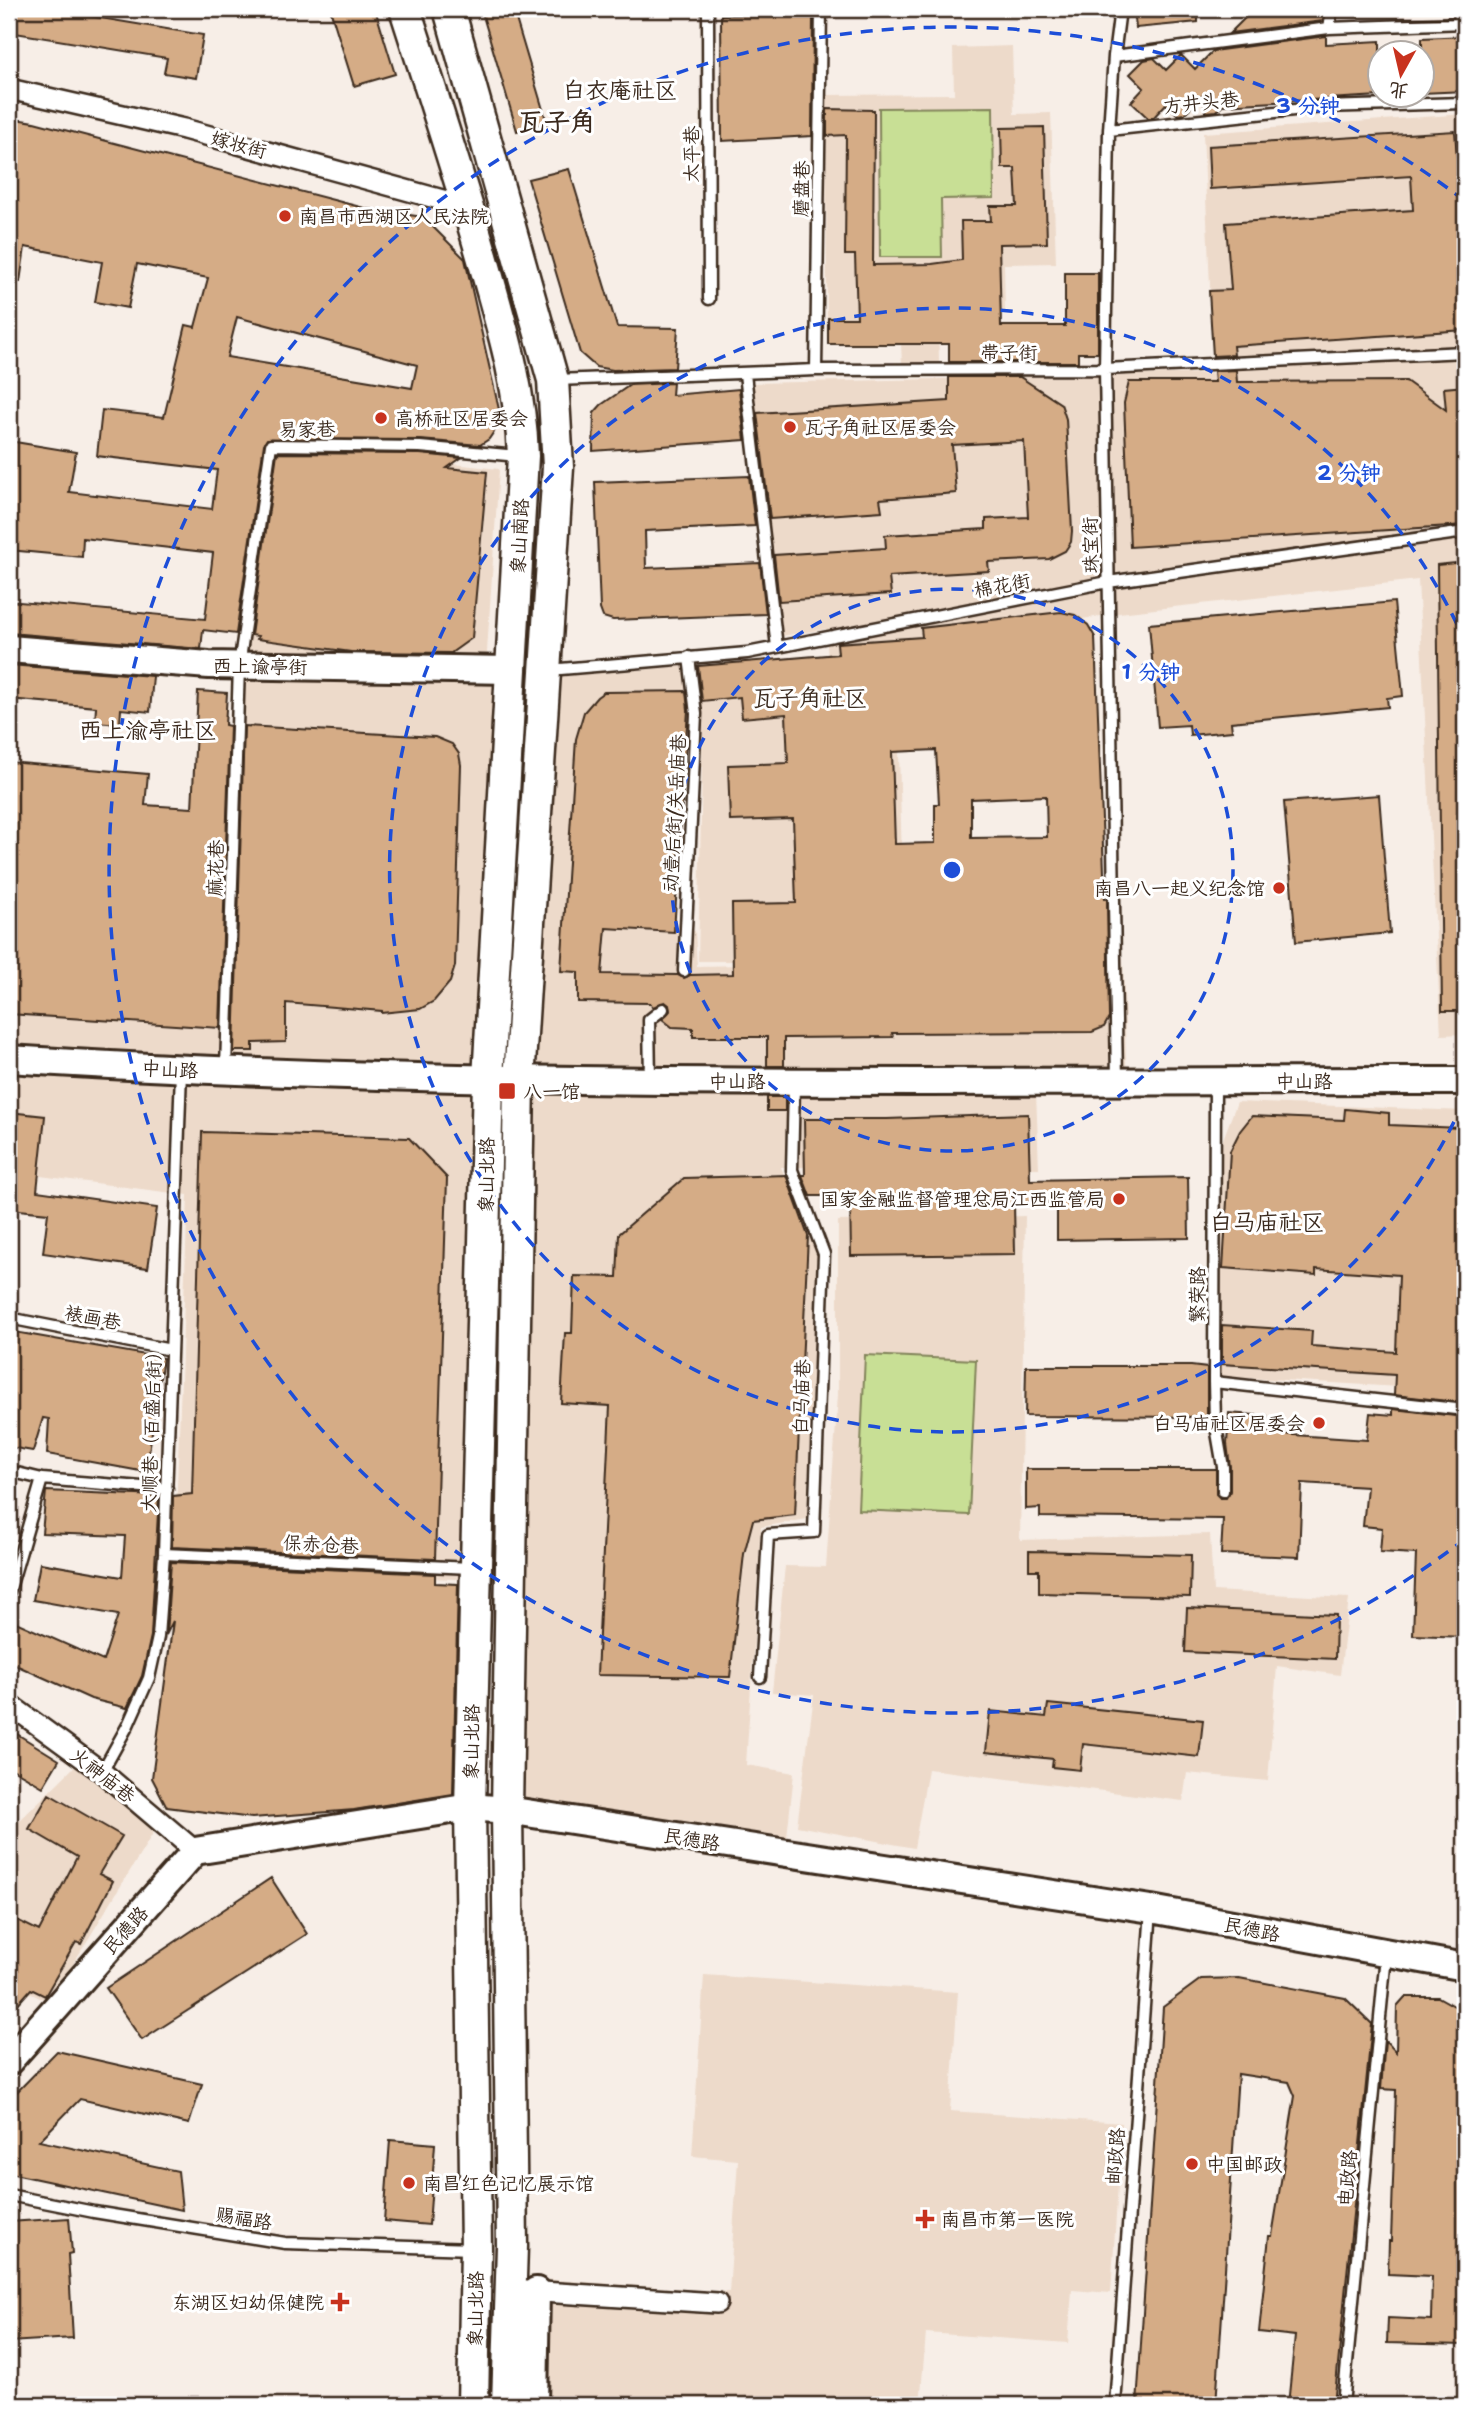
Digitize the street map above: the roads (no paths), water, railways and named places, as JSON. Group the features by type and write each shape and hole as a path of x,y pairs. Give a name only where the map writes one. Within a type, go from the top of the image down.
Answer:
{"main road":[{"name":"象山南路","path":"405,9 468,207 513,363 522,428 523,456 512,670 488,1079"},
{"name":"象山南路","path":"449,9 553,380 558,467 519,1081"},
{"name":"西上谕亭街","path":"9,649 240,666 512,670"},
{"name":"中山路","path":"9,1059 181,1070 519,1081 1465,1081"},
{"name":"象山北路","path":"473,2405 476,2249 470,1807 488,1079"},
{"name":"象山北路","path":"507,2405 523,2291 512,2246 506,1810 519,1081"},
{"name":"民德路","path":"9,2061 195,1851 470,1807 506,1810 1151,1909 1465,1968"},
{"path":"523,2291 534,2405"}],"street":[{"name":"嫁妆街","path":"9,89 184,129 468,207"},
{"name":"火神庙巷","path":"9,1704 102,1772 195,1851"},
{"path":"523,2291 717,2304"}],"lane":[{"name":"太平巷","path":"708,9 709,299"},
{"name":"磨盘巷","path":"816,370 821,9"},
{"name":"珠宝街","path":"1117,1081 1105,369 1109,130 1120,9"},
{"path":"1329,28 1332,9"},
{"path":"1114,56 1329,28 1465,23"},
{"name":"方井头巷","path":"1109,130 1322,107 1465,103"},
{"name":"带子街","path":"553,380 816,370 1105,369 1465,352"},
{"path":"745,374 777,647"},
{"name":"易家巷","path":"240,666 271,445 420,447 523,456"},
{"name":"棉花街","path":"545,670 747,653 1108,582 1465,532"},
{"name":"动壹后街/关岳庙巷","path":"684,971 696,714 689,657"},
{"name":"麻花巷","path":"226,1071 240,666"},
{"path":"650,1080 649,1020 663,1009"},
{"name":"大顺巷（百盛后街）","path":"102,1772 128,1725 149,1678 158,1637 164,1554 181,1070"},
{"name":"白马庙巷","path":"760,1677 768,1535 814,1532 824,1254 792,1170 794,1081"},
{"name":"繁荣路","path":"1215,1081 1214,1382 1215,1421 1223,1467 1223,1491"},
{"name":"裱画巷","path":"9,1318 171,1350"},
{"path":"1214,1382 1465,1410"},
{"path":"9,1471 42,1479 166,1489"},
{"path":"9,1592 42,1479"},
{"name":"保赤仓巷","path":"164,1554 476,1569"},
{"name":"邮政路","path":"1115,2405 1151,1909"},
{"name":"电政路","path":"1343,2405 1386,1954"},
{"name":"赐福路","path":"9,2194 94,2213 285,2243 476,2249"}],"place":[{"name":"南昌市西湖区人民法院","path":"285,216"},
{"name":"高桥社区居委会","path":"381,418"},
{"name":"瓦子角社区居委会","path":"790,427"},
{"name":"南昌八一起义纪念馆","path":"1279,888"},
{"name":"八一馆","path":"507,1091"},
{"name":"国家金融监督管理总局江西监管局","path":"1119,1199"},
{"name":"白马庙社区居委会","path":"1319,1423"},
{"name":"中国邮政","path":"1192,2164"},
{"name":"南昌红色记忆展示馆","path":"409,2183"},
{"name":"南昌市第一医院","path":"925,2219"},
{"name":"东湖区妇幼保健院","path":"340,2302"}],"district":[{"name":"白衣庵社区","path":"620,90"},
{"name":"瓦子角","path":"557,122"},
{"name":"瓦子角社区","path":"810,698"},
{"name":"西上渝亭社区","path":"148,730"},
{"name":"白马庙社区","path":"1267,1222"}]}
